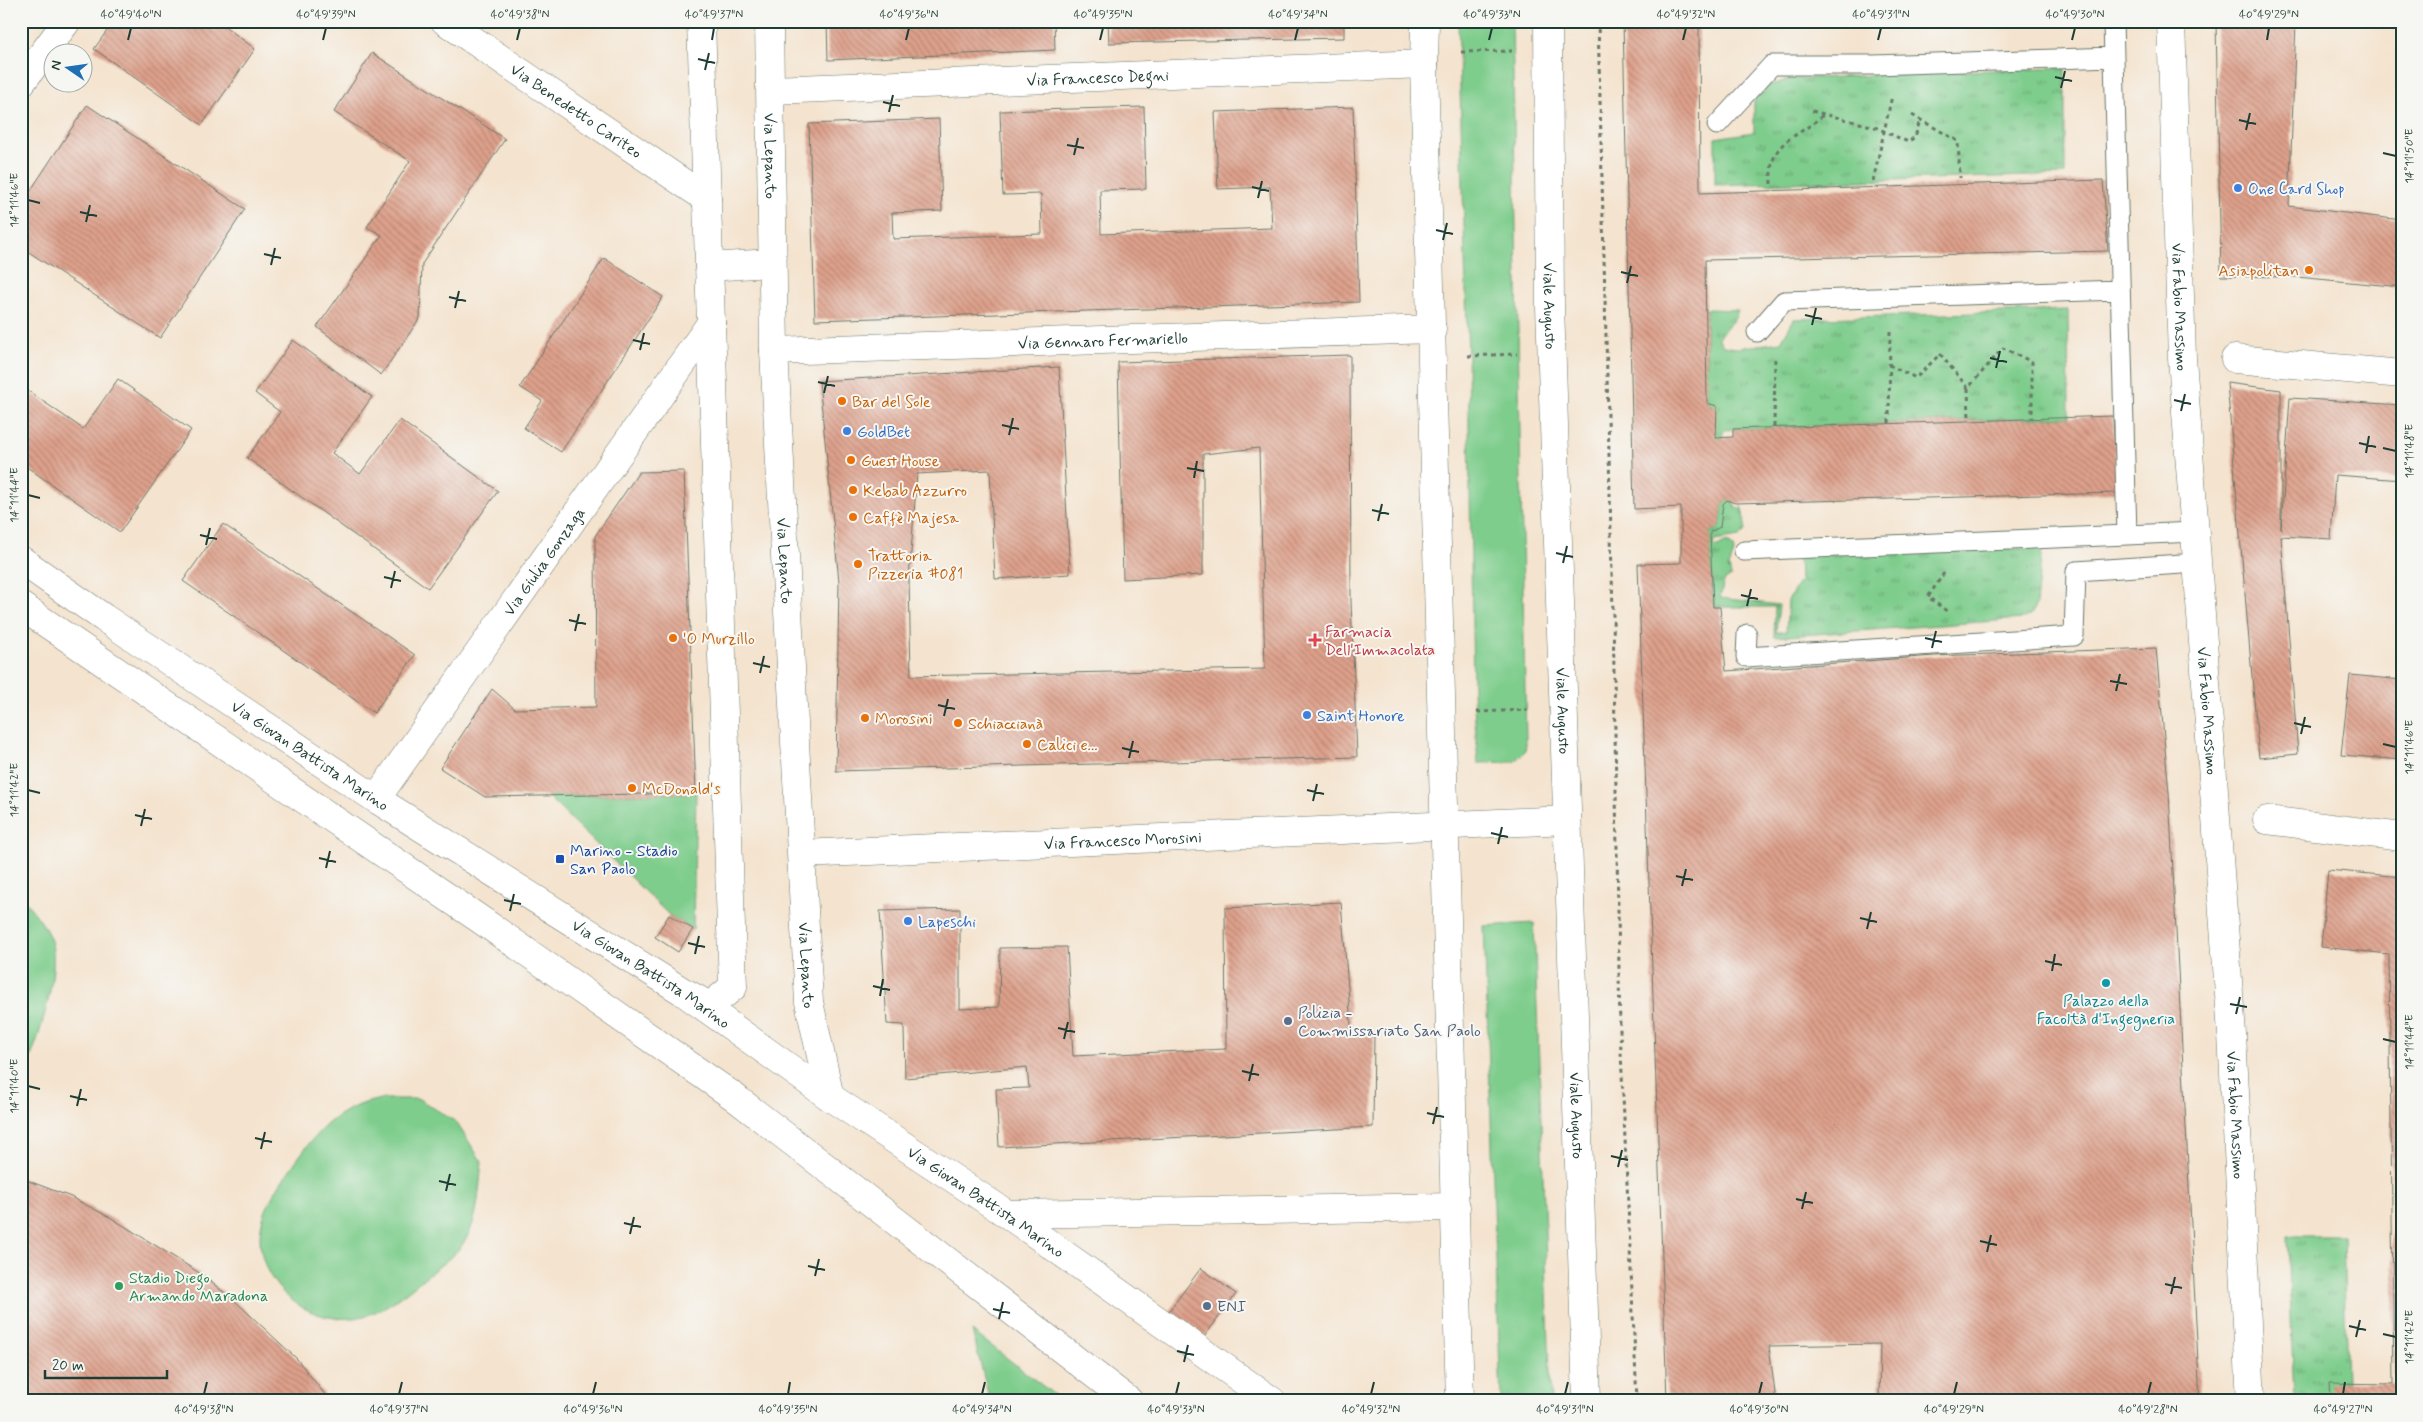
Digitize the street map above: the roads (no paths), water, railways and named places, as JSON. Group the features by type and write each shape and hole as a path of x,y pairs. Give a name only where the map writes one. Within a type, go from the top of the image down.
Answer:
{"street":[{"path":"21,84 67,21"},
{"name":"Via Benedetto Cariteo","path":"445,21 706,199"},
{"path":"682,991 710,1006 733,987 700,21"},
{"name":"Via Lepanto","path":"769,21 772,90 771,263 774,351 809,1002 830,1097"},
{"path":"1425,21 1424,64 1460,1401"},
{"name":"Viale Augusto","path":"1548,21 1550,306 1587,1401"},
{"name":"Via Fabio Massimo","path":"2171,21 2182,358 2232,1034 2251,1401"},
{"name":"Via Francesco Degni","path":"772,90 1424,64"},
{"path":"709,267 771,263"},
{"name":"Via Giulia Gonzaga","path":"376,799 711,323"},
{"name":"Via Gennaro Fermariello","path":"774,351 1432,330"},
{"path":"2235,359 2402,374"},
{"name":"Via Giovan Battista Marino","path":"21,560 104,618 376,799 682,991 830,1097 1007,1214 1272,1401"},
{"path":"21,606 481,920 733,1096 1129,1401"},
{"name":"Via Francesco Morosini","path":"802,854 1567,820"},
{"path":"2267,820 2402,837"},
{"path":"1007,1214 1456,1208"}],"lane":[{"path":"2113,21 2127,535"},
{"path":"1717,125 1772,65 1892,65 2113,57"},
{"path":"1757,332 1784,301 2120,290"},
{"path":"1744,550 2195,532"},
{"path":"1747,634 1746,657 2074,636 2076,571 2197,563"}],"place":[{"name":"One Card Shop","path":"2238,188"},
{"name":"Asiapolitan","path":"2309,270"},
{"name":"Bar del Sole","path":"842,401"},
{"name":"GoldBet","path":"847,431"},
{"name":"Guest House","path":"851,460"},
{"name":"Kebab Azzurro","path":"853,490"},
{"name":"Caffè Majesa","path":"853,517"},
{"name":"Trattoria Pizzeria #081","path":"858,564"},
{"name":"'O Murzillo","path":"673,638"},
{"name":"Farmacia Dell'Immacolata","path":"1315,640"},
{"name":"Saint Honore","path":"1307,715"},
{"name":"Morosini","path":"865,718"},
{"name":"Schiaccianà","path":"958,723"},
{"name":"Calici e...","path":"1027,744"},
{"name":"McDonald's","path":"632,788"},
{"name":"Marino - Stadio San Paolo","path":"560,859"},
{"name":"Lapeschi","path":"908,921"},
{"name":"Palazzo della Facoltà d'Ingegneria","path":"2106,983"},
{"name":"Polizia - Commissariato San Paolo","path":"1288,1021"},
{"name":"Stadio Diego Armando Maradona","path":"119,1286"},
{"name":"ENI","path":"1207,1306"}]}
